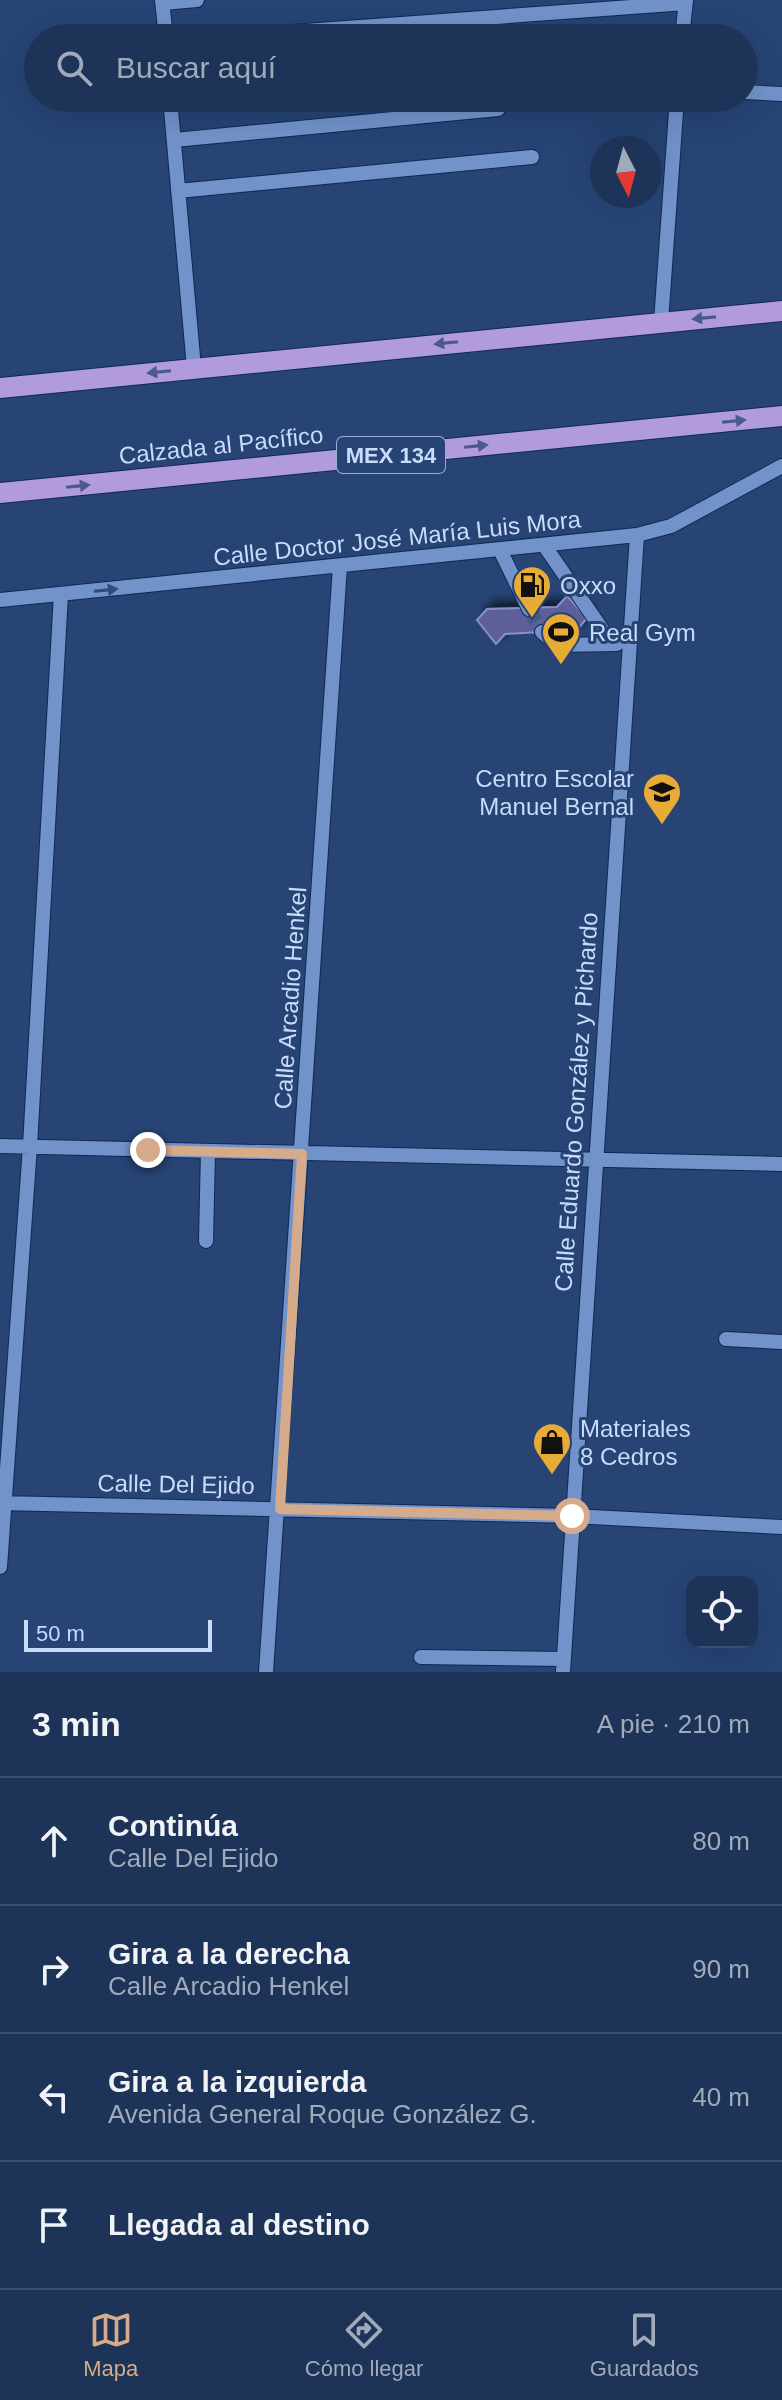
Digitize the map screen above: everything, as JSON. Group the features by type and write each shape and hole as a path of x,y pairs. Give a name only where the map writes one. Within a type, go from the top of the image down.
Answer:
{"main road":[{"path":"0,388 782,311"},
{"name":"Calzada al Pacífico","path":"0,493 782,416"}],"street":[{"path":"164,24 162,1 197,0"},
{"path":"394,24 686,2 684,24"},
{"path":"758,93 782,94"},
{"path":"171,112 194,368"},
{"path":"174,140 467,112"},
{"path":"661,322 676,112"},
{"path":"178,191 532,157"},
{"name":"Calle Doctor José María Luis Mora","path":"0,600 637,535 671,526 779,469"},
{"name":"Calle Eduardo González y Pichardo","path":"563,1666 637,535"},
{"path":"544,545 612,644"},
{"path":"500,550 529,609"},
{"name":"Calle Arcadio Henkel","path":"266,1672 280,1509 340,566"},
{"path":"0,1567 2,1503 30,1146 61,594"},
{"path":"542,632 557,645 629,644"},
{"path":"0,1146 782,1164"},
{"path":"206,1241 208,1151"},
{"path":"726,1339 782,1342"},
{"name":"Calle Del Ejido","path":"2,1503 572,1516 782,1527"},
{"path":"421,1657 563,1666"}],"building":[{"name":"Oxxo","path":"567,596 587,618 577,630 505,634 496,644 477,620 487,609 557,607"}],"tunnel":[{"path":"529,609 542,632"}],"place":[{"name":"Oxxo","path":"532,619"},
{"name":"Real Gym","path":"561,666"},
{"name":"Centro Escolar Manuel Bernal","path":"662,826"},
{"name":"Materiales 8 Cedros","path":"552,1476"}],"route":[{"path":"148,1150 302,1154 280,1509 572,1516"}]}
